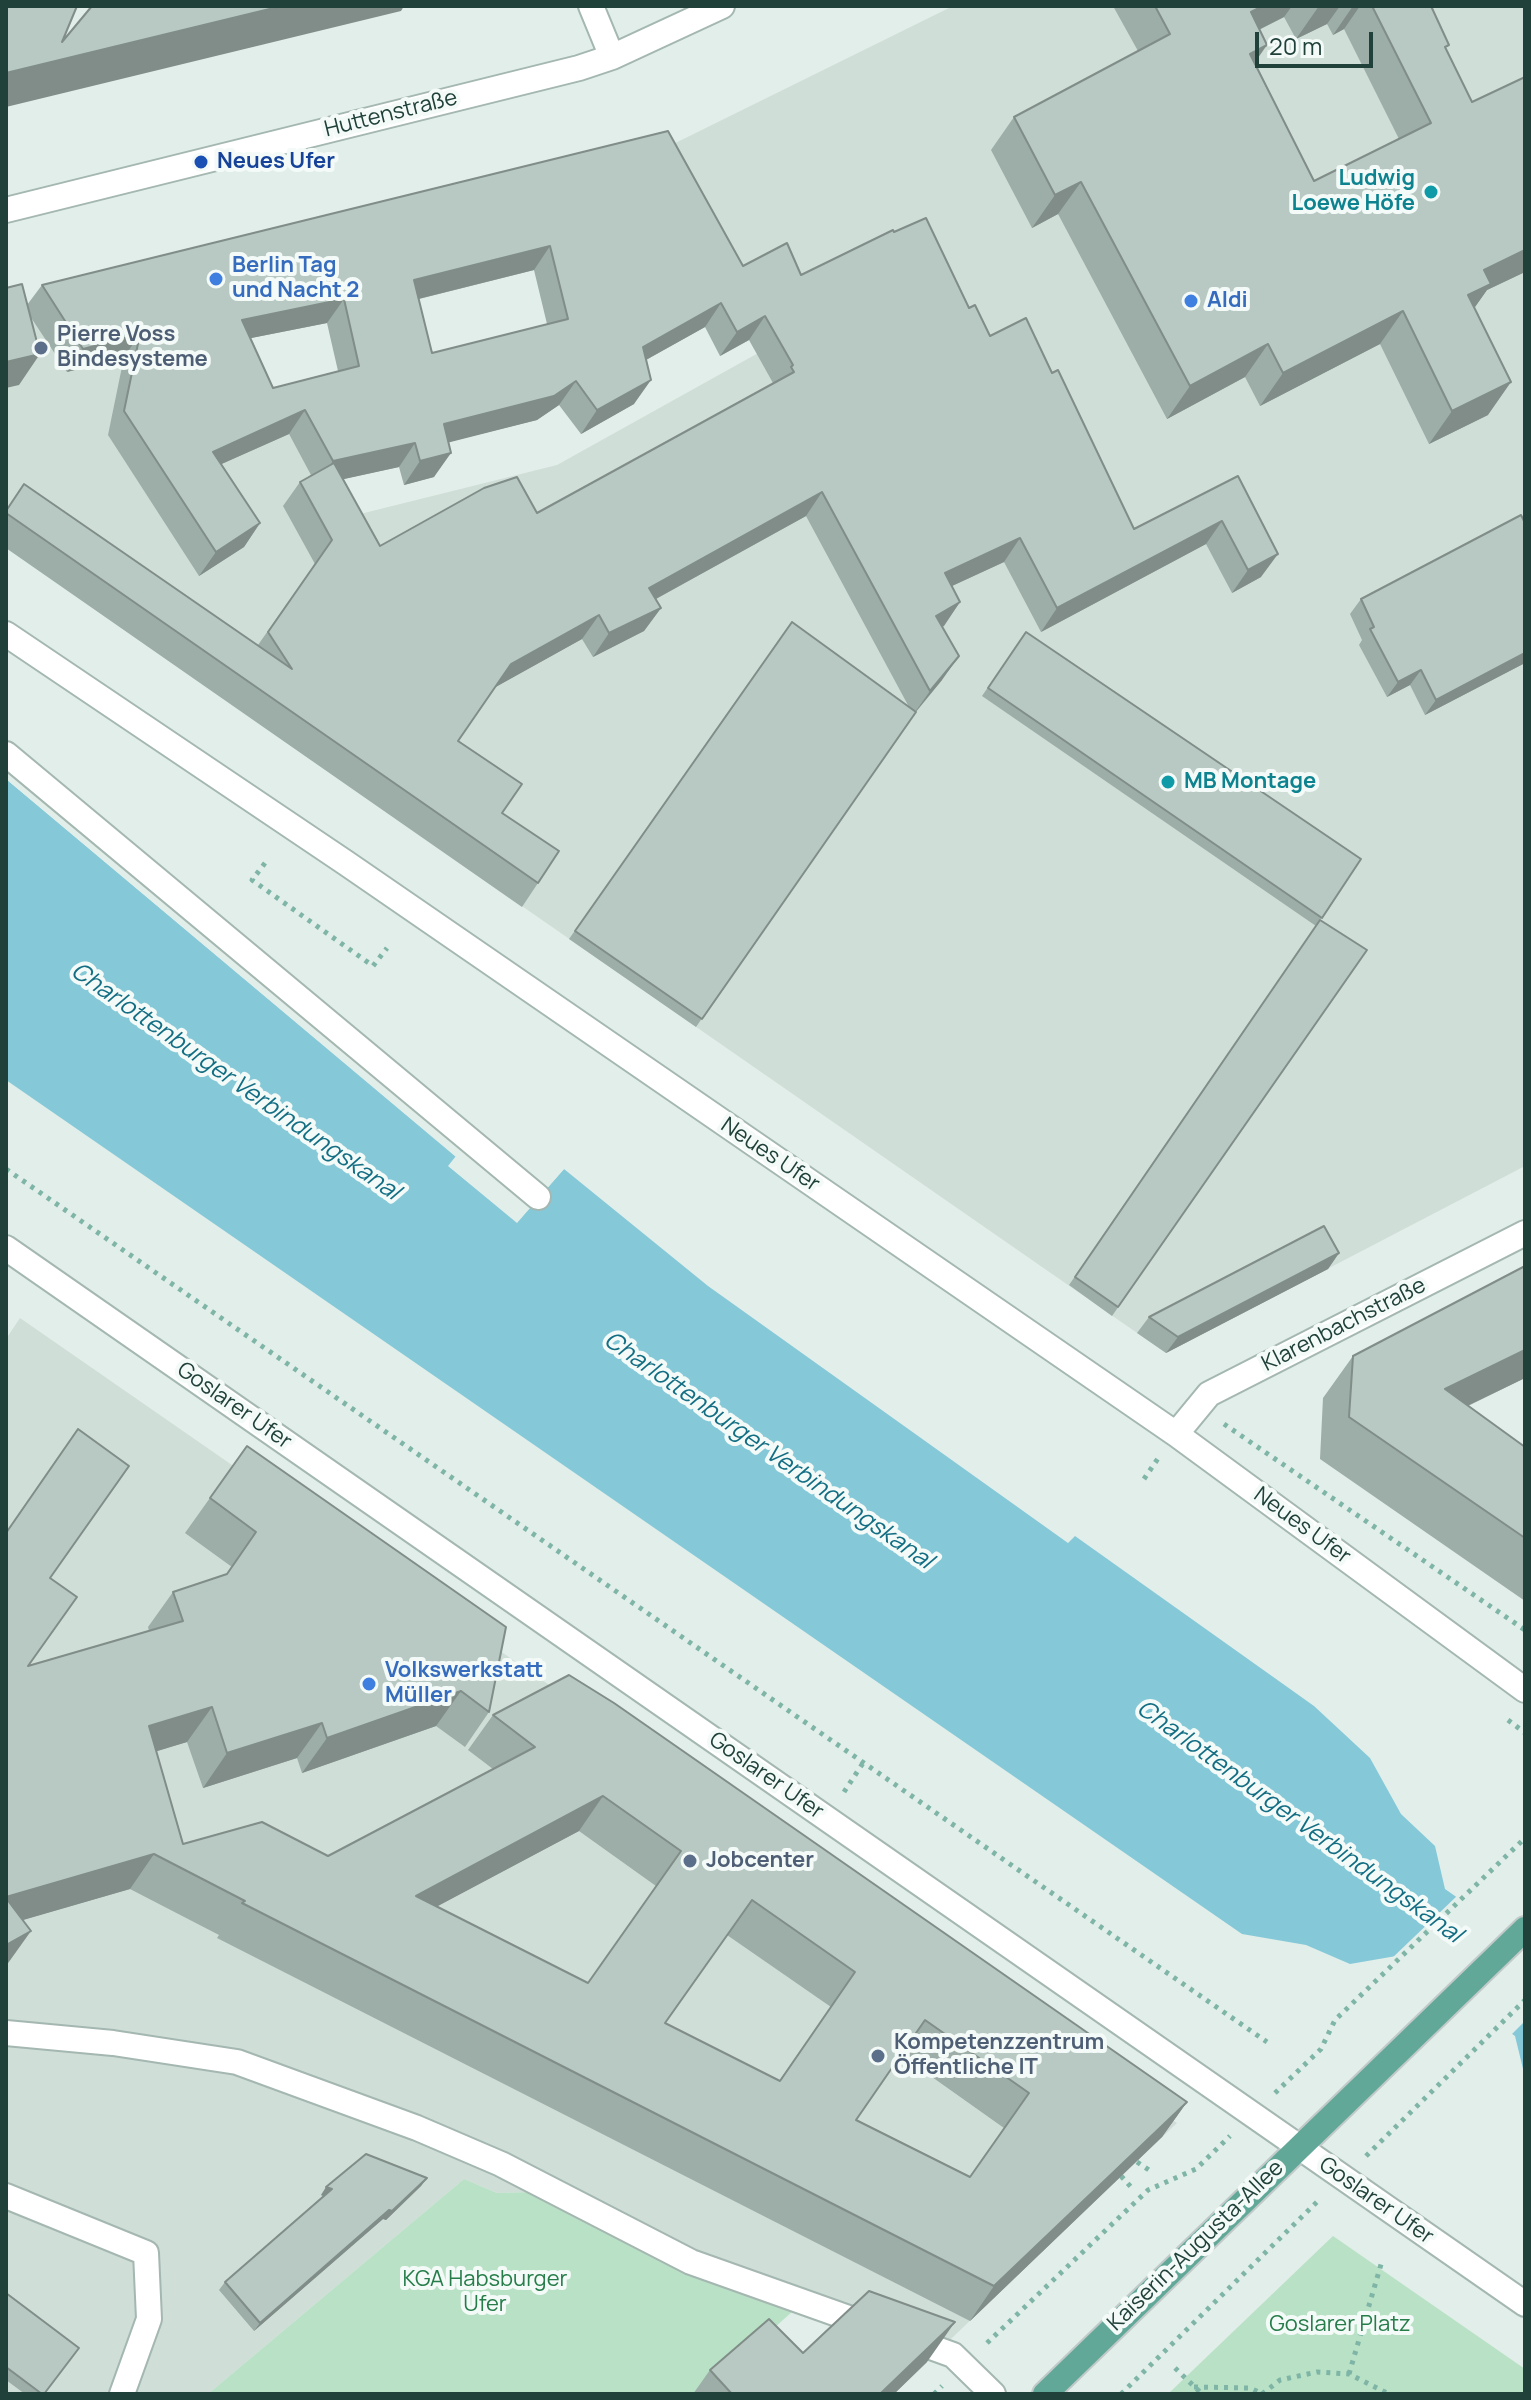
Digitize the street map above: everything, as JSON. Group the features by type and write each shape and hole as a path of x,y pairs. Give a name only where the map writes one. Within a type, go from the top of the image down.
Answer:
{"main road":[{"name":"Kaiserin-Augusta-Allee","path":"1045,2394 1525,1929"}],"street":[{"path":"591,6 612,57"},
{"name":"Huttenstraße","path":"6,210 565,71 612,57 722,6"},
{"name":"Neues Ufer","path":"6,634 346,863 1176,1434 1525,1690"},
{"path":"6,754 538,1197"},
{"name":"Klarenbachstraße","path":"1176,1434 1209,1394 1525,1233"},
{"name":"Goslarer Ufer","path":"6,1248 1525,2304"},
{"path":"6,2033 113,2043 237,2062 417,2128 501,2164 691,2262 953,2355 993,2394"},
{"path":"6,2196 146,2253 149,2319 122,2394"}],"path":[{"path":"265,863 252,880 373,966 387,948"},
{"path":"6,1169 1267,2042"},
{"path":"1224,1424 1525,1630"},
{"path":"837,1802 863,1763"},
{"path":"1321,2049 1335,2020 1525,1838"},
{"path":"1396,2126 1525,2000"},
{"path":"1137,2162 1149,2170"},
{"path":"934,2394 1148,2190 1196,2169"},
{"path":"1121,2176 1131,2187"},
{"path":"1121,2394 1303,2216"},
{"path":"1349,2374 1382,2261"},
{"path":"1175,2368 1202,2394"},
{"path":"1194,2387 1250,2388 1262,2394 1280,2380 1317,2372 1349,2374 1389,2394"}],"shaded area":[{"path":"953,6 1525,6 1525,1166 1166,1353 6,548 6,313 135,282 276,410 336,520 557,465 760,352 651,155"},
{"path":"20,1318 1177,2123 931,2358 534,2192 497,2193 464,2179 208,2394 6,2394 6,1339"}],"green space":[{"name":"KGA Habsburger Ufer","path":"464,2179 497,2193 534,2192 794,2310 701,2394 208,2394"},
{"name":"Goslarer Platz","path":"1333,2236 1525,2369 1525,2394 1168,2394"}],"water":[{"name":"Charlottenburger Verbindungskanal","path":"6,779 456,1157 449,1166 517,1222 564,1169 708,1286 1068,1543 1075,1536 1314,1706 1370,1758 1401,1814 1435,1846 1445,1889 1525,1945 1525,2077 1515,2036 1402,1955 1350,1964 1306,1945 1242,1934 6,1080"}],"pier":[{"path":"6,775 459,1154 460,1158 454,1166 517,1217 561,1167 564,1169 517,1223 448,1166 456,1156 6,779"},
{"path":"1459,1894 1525,1940 1525,2021 1509,2037 1401,1959 1389,1961"}],"building":[{"path":"6,6 77,6 62,42 92,6 282,6 6,73"},
{"path":"1155,6 1263,6 1251,12 1267,45 1250,54 1314,181 1431,123 1372,6 1431,6 1449,45 1445,47 1472,102 1525,77 1525,250 1484,270 1491,284 1468,295 1511,382 1452,411 1403,311 1283,373 1268,344 1190,386 1081,182 1055,195 1014,117 1170,34"},
{"path":"668,131 743,266 787,243 801,275 893,230 926,218 969,308 975,305 990,336 1026,318 1052,373 1058,370 1134,529 1238,476 1278,554 1248,570 1222,521 1057,608 1020,538 945,573 960,602 936,616 959,656 930,691 822,492 649,588 661,608 609,633 599,615 511,664 458,741 522,784 502,813 559,851 538,883 6,511 24,484 292,669 268,632 332,540 300,482 334,463 380,546 484,488 517,477 537,513 794,372 765,316 737,332 721,303 643,347 651,380 597,410 576,381 554,396 444,424 451,453 420,461 415,443 333,461 305,410 213,452 260,523 216,552 124,411 140,334 83,349 42,285","holes":["550,246 568,319 432,353 414,280","344,299 359,366 273,388 242,320"]},
{"path":"22,284 40,354 6,362 6,288"},
{"path":"1521,515 1525,523 1525,653 1436,700 1421,670 1398,682 1370,629 1374,627 1361,599"},
{"path":"792,622 916,712 702,1019 575,931"},
{"name":"MB Montage","path":"1026,632 1361,859 1322,918 988,688"},
{"path":"1320,920 1367,950 1118,1307 1075,1277"},
{"path":"1324,1226 1339,1253 1178,1337 1149,1317"},
{"path":"1525,1266 1525,1350 1445,1389 1525,1447 1525,1538 1349,1417 1353,1356"},
{"path":"78,1429 129,1466 50,1578 77,1597 28,1666 183,1621 173,1592 227,1574 256,1532 210,1498 247,1446 506,1627 489,1712 461,1691 327,1738 322,1723 227,1753 212,1707 149,1726 183,1844 262,1822 328,1856 535,1747 493,1715 569,1675 614,1703 1187,2102 994,2286 242,1903 245,1901 154,1854 6,1897 6,1533","holes":["603,1796 681,1851 588,1983 416,1896","752,1900 855,1972 780,2081 665,2023","925,2020 1029,2093 970,2177 856,2120"]},
{"path":"6,1898 31,1931 6,1945"},
{"path":"366,2154 427,2178 260,2323 225,2282 332,2189 326,2187"},
{"path":"869,2291 955,2322 880,2394 732,2394 710,2370 769,2319 803,2353"},
{"path":"6,2293 79,2348 44,2394 6,2367"}],"place":[{"name":"Neues Ufer","path":"201,162"},
{"name":"Ludwig Loewe Höfe","path":"1431,192"},
{"name":"Berlin Tag und Nacht 2","path":"216,279"},
{"name":"Aldi","path":"1191,301"},
{"name":"Pierre Voss Bindesysteme","path":"41,348"},
{"name":"MB Montage","path":"1168,782"},
{"name":"Volkswerkstatt Müller","path":"369,1684"},
{"name":"Jobcenter","path":"690,1861"},
{"name":"Kompetenzzentrum Öffentliche IT","path":"878,2056"}]}
